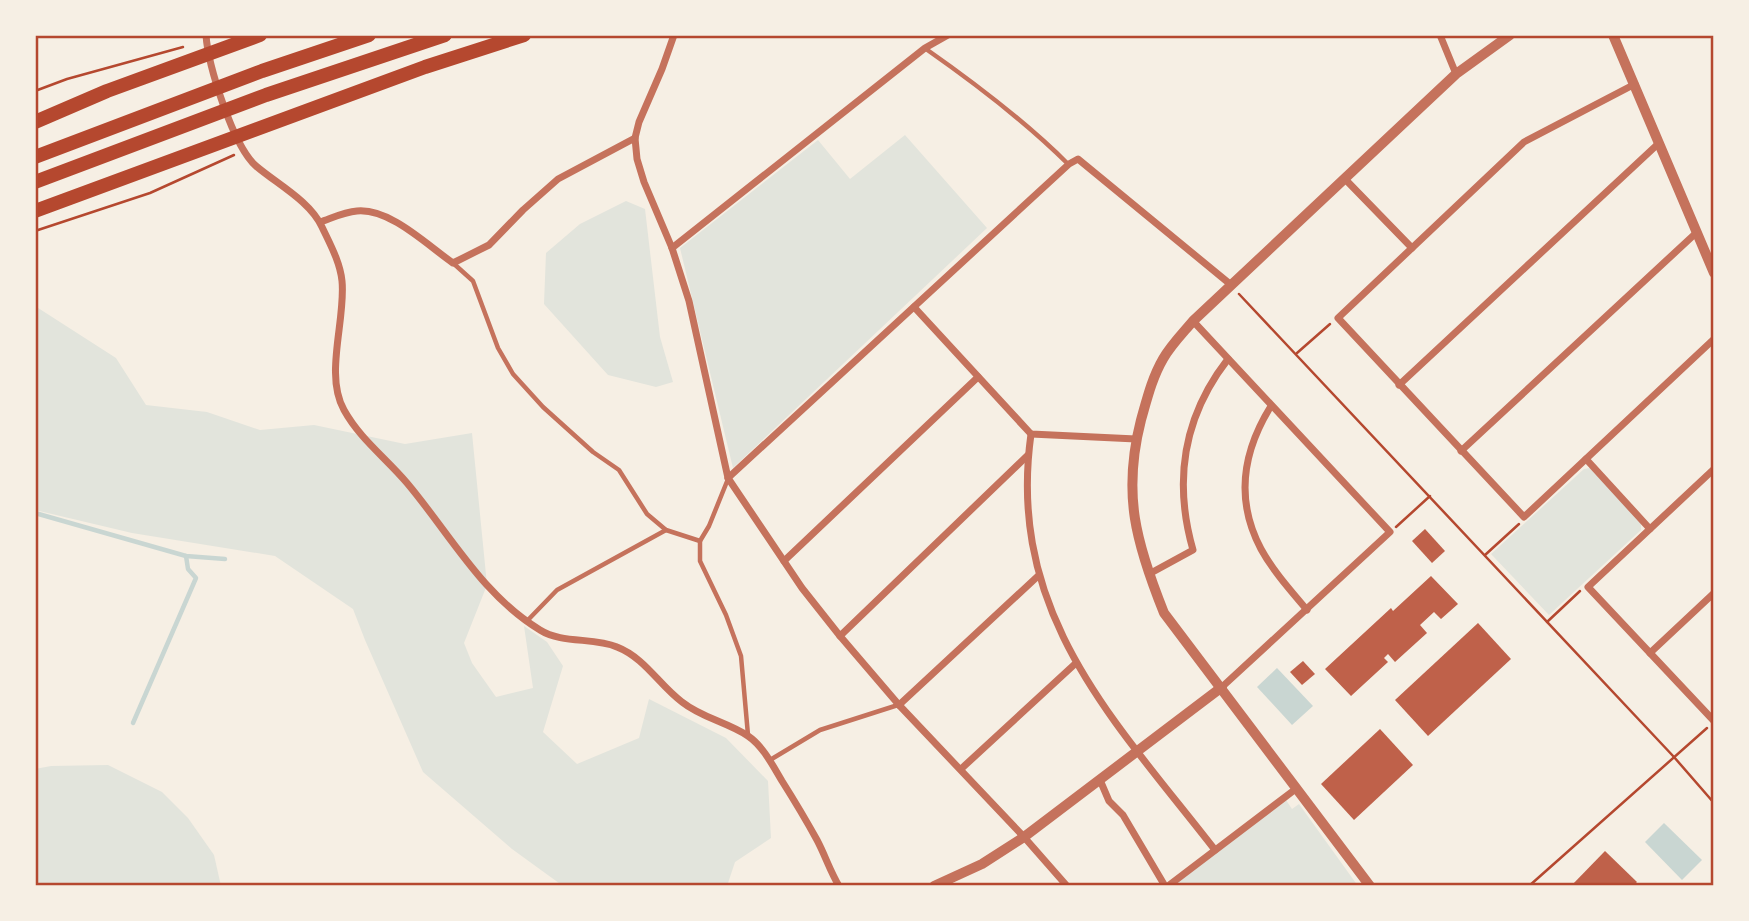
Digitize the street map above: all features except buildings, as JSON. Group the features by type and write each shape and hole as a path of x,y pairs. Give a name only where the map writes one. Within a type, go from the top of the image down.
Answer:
{"highway":[{"path":"35,122 208,50 260,35"},
{"path":"35,158 348,35"},
{"path":"262,71 369,35"},
{"path":"35,182 266,95 445,35"},
{"path":"35,211 425,67 524,35"}],"street":[{"path":"674,35 639,122 635,138 637,159 672,248 689,301 728,478 802,589 840,636 899,705 1067,886"},
{"path":"672,248 925,48 948,35"},
{"path":"1440,35 1456,74"},
{"path":"1370,886 1164,612 1149,574 1132,500 1132,460 1148,393 1163,359 1193,321 1456,74 1510,35"},
{"path":"1613,35 1714,273"},
{"path":"208,50 238,138 258,167 290,191 320,222 334,251 342,283 336,381 342,408 370,447 406,482 492,592 527,621 553,636 614,645 628,652 641,661 681,702 704,717 748,736 770,760 819,843 839,886"},
{"path":"1635,84 1524,142 1338,318 1524,517 1714,339"},
{"path":"320,222 359,211 375,212 389,217 453,263 489,245 558,179 635,138"},
{"path":"1399,385 1658,143"},
{"path":"728,478 1069,164 1078,159 1230,285"},
{"path":"1344,178 1412,248"},
{"path":"1461,451 1696,233"},
{"path":"914,307 1031,434 1136,439"},
{"path":"934,886 982,864 1024,837 1222,687 1390,532 1193,321"},
{"path":"1149,574 1193,550 1182,500 1187,443 1206,391 1228,359"},
{"path":"784,561 978,377"},
{"path":"1271,406 1250,446 1246,470 1248,512 1262,550 1307,610"},
{"path":"1031,434 1028,455 1030,523 1038,576 1062,638 1108,713 1215,850"},
{"path":"840,636 1028,455"},
{"path":"1586,460 1650,529"},
{"path":"1714,469 1588,587 1714,722"},
{"path":"899,705 1038,576"},
{"path":"1650,653 1714,593"},
{"path":"961,769 1076,663"},
{"path":"1100,780 1109,801 1123,815 1167,886 1297,788"}],"lane":[{"path":"925,48 1012,113 1069,164"},
{"path":"453,263 473,281 498,348 513,374 543,407 593,452 619,470 647,514 666,530 700,541"},
{"path":"728,478 709,526 700,541 700,561 726,615 741,656 748,736"},
{"path":"527,621 557,590 666,530"},
{"path":"770,760 820,730 899,705"}],"path":[{"path":"35,91 116,64 208,50"},
{"path":"35,231 150,193 238,138"},
{"path":"1230,285 1674,757 1714,803"},
{"path":"1297,354 1338,318"},
{"path":"1390,532 1430,496"},
{"path":"1485,555 1524,517"},
{"path":"1547,622 1581,590 1588,587"},
{"path":"1530,886 1714,722"}],"shaded area":[{"path":"905,135 987,228 733,468 680,248 818,140 850,179"},
{"path":"626,201 645,209 660,337 673,382 656,387 608,375 544,304 546,253 580,224"},
{"path":"35,306 116,358 146,405 207,412 260,430 314,425 405,444 472,433 487,585 464,643 472,663 496,697 533,688 524,626 547,642 563,666 543,732 577,764 639,738 649,699 726,738 768,781 771,838 735,862 727,886 563,886 512,849 423,772 353,609 275,556 132,533 35,510"},
{"path":"1590,468 1641,523 1641,530 1549,615 1491,554 1584,469"},
{"path":"1277,668 1313,706 1292,725 1257,687"},
{"path":"108,765 162,792 188,818 214,855 221,886 35,886 35,769 51,766"},
{"path":"1286,800 1292,809 1299,804 1358,886 1172,886"},
{"path":"1664,823 1702,860 1682,880 1645,842"}],"waterway":[{"path":"35,513 186,556 225,559"},
{"path":"133,723 196,578 188,569 186,556"}]}
